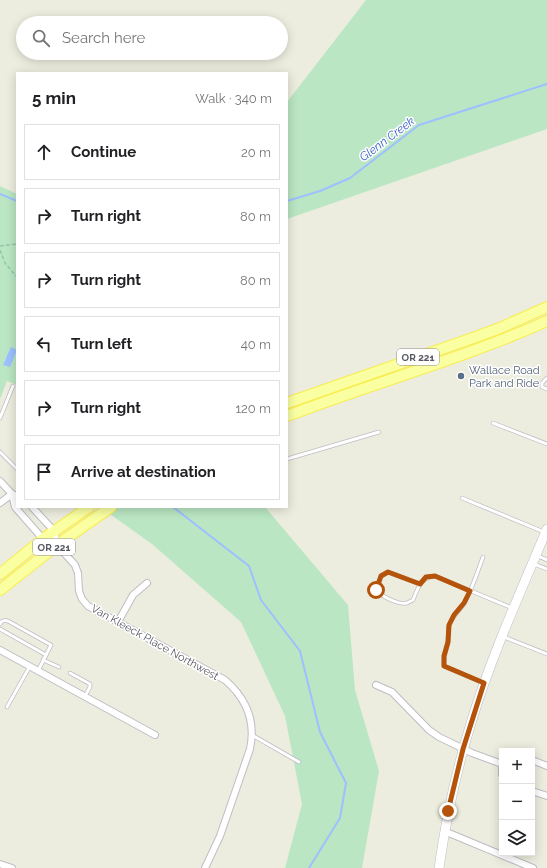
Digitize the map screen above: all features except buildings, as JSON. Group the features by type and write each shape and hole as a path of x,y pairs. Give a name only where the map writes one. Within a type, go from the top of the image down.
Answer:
{"main road":[{"name":"OR 221","path":"288,403 480,335 547,307"},
{"name":"OR 221","path":"288,416 469,353 547,321"},
{"name":"OR 221","path":"0,574 43,539 87,508"},
{"name":"OR 221","path":"0,590 56,545 110,508"}],"street":[{"path":"0,481 14,495 15,507 43,539 56,545"},
{"path":"0,503 14,495"},
{"path":"33,508 54,531 56,545"},
{"path":"439,868 448,811 463,749 484,683 546,531"},
{"name":"Van Kleeck Place Northwest","path":"56,545 75,565 78,573 79,591 82,599 88,606 225,680 234,688 249,711 252,725 252,738"},
{"path":"118,622 133,595 147,583"},
{"path":"0,650 155,735"},
{"path":"376,685 392,692 429,730 439,737 463,749 499,763"},
{"path":"205,868 220,836 250,750 252,738"},
{"path":"535,761 547,766"},
{"path":"535,792 547,796"},
{"path":"444,831 533,868"},
{"path":"0,864 12,868"}],"lane":[{"path":"547,378 542,383 542,387 547,390"},
{"path":"0,418 13,386"},
{"path":"493,423 547,444"},
{"path":"288,459 379,432"},
{"path":"0,452 16,468"},
{"path":"462,498 546,531"},
{"path":"483,557 470,591 464,603 454,615 449,625 448,642 444,656 444,666 484,683"},
{"path":"534,559 547,560"},
{"path":"534,559 547,569"},
{"path":"420,584 388,572 381,576 376,590 380,595 397,602 406,603 413,600 420,584 426,577 435,576 514,609"},
{"path":"0,624 1,622 8,620 51,645 38,671"},
{"path":"0,629 46,655"},
{"path":"503,636 547,654"},
{"path":"43,660 59,668"},
{"path":"7,707 30,666"},
{"path":"70,674 90,684 85,696"},
{"path":"252,738 299,762"}],"path":[{"path":"0,246 16,244"},
{"path":"0,250 5,263 16,276"}],"green space":[{"path":"366,0 547,0 547,129 288,219 288,101"},
{"path":"0,186 16,194 16,385 7,381 0,399"},
{"path":"101,508 266,508 348,605 355,690 379,771 362,868 285,868 302,804 285,716 241,622 152,544"}],"water":[{"path":"11,347 16,350 10,367 3,365"}],"waterway":[{"name":"Glenn Creek","path":"288,201 320,191 350,178 419,125 547,84"},
{"name":"Glenn Creek","path":"0,194 16,201"},
{"path":"174,508 249,566 261,600 300,651 320,732 346,783 340,818 309,868"}],"place":[{"name":"Wallace Road Park and Ride","path":"461,376"}],"route":[{"path":"376,590 381,576 388,572 420,584 426,577 435,576 470,591 464,603 454,615 449,625 448,642 443,661 444,666 484,683 463,749 448,811"}]}
